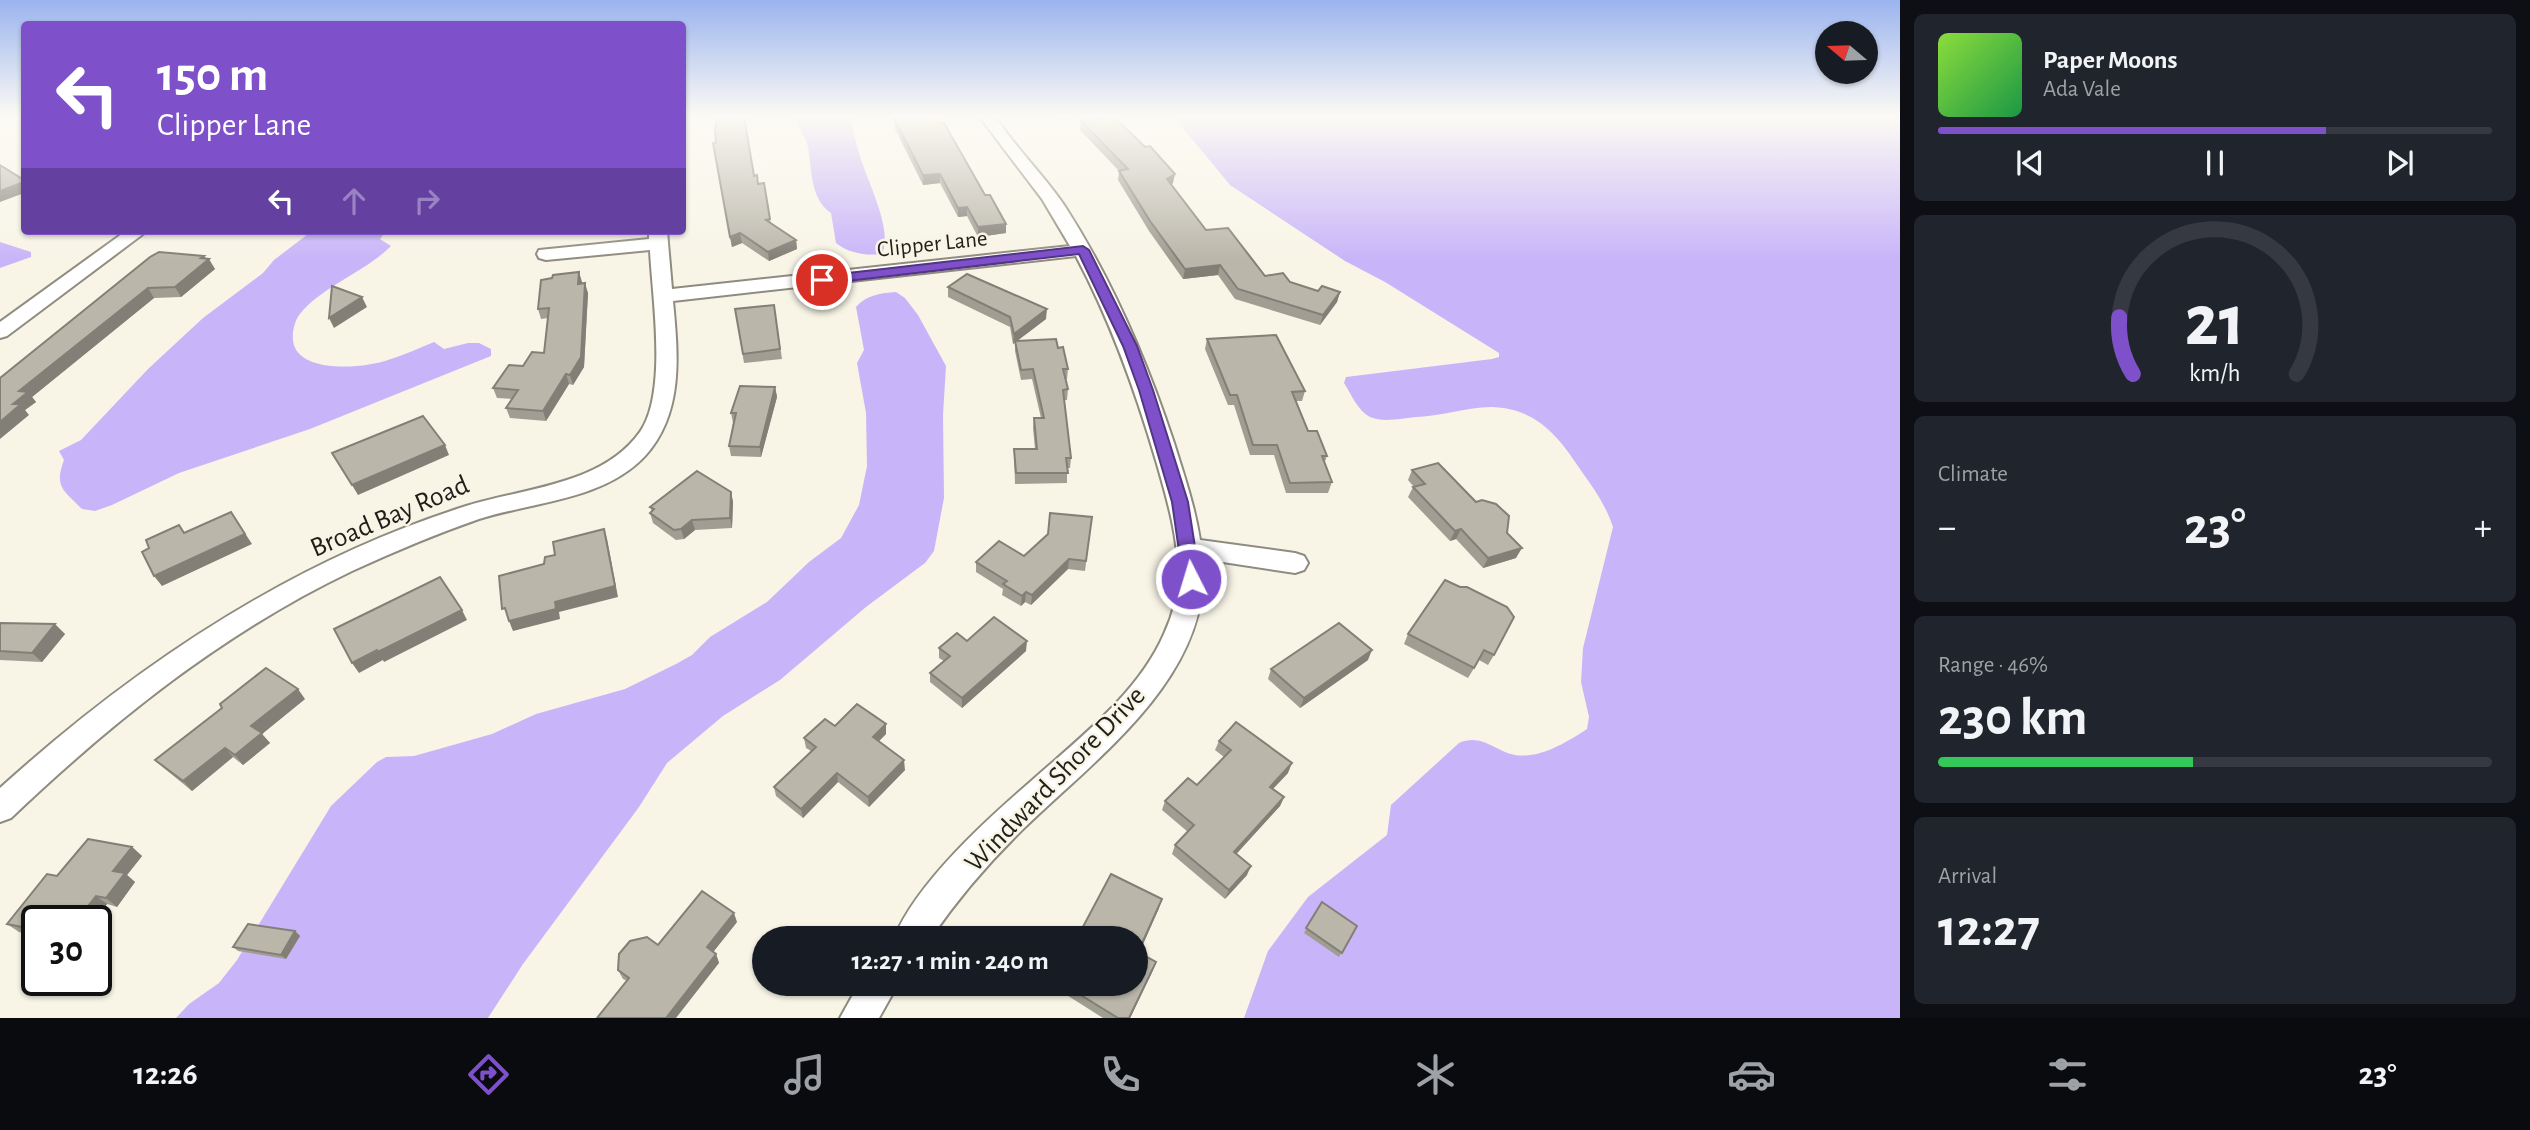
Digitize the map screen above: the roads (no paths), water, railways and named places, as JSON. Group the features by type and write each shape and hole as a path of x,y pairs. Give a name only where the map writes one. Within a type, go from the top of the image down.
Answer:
{"street":[{"name":"Windward Shore Drive","path":"920,926 975,857 1019,811 1072,765 1125,711 1176,639 1187,609 1191,579 1180,502 1130,346 1083,250 1024,164"},
{"path":"0,332 133,235"},
{"path":"546,254 658,238"},
{"name":"Broad Bay Road","path":"0,808 76,739 152,679 259,609 398,540 495,505 575,485 623,462 650,435 660,417 667,367 658,238"},
{"name":"Clipper Lane","path":"661,296 1083,250"},
{"path":"1188,548 1295,563"},
{"path":"858,1018 872,996"}]}
